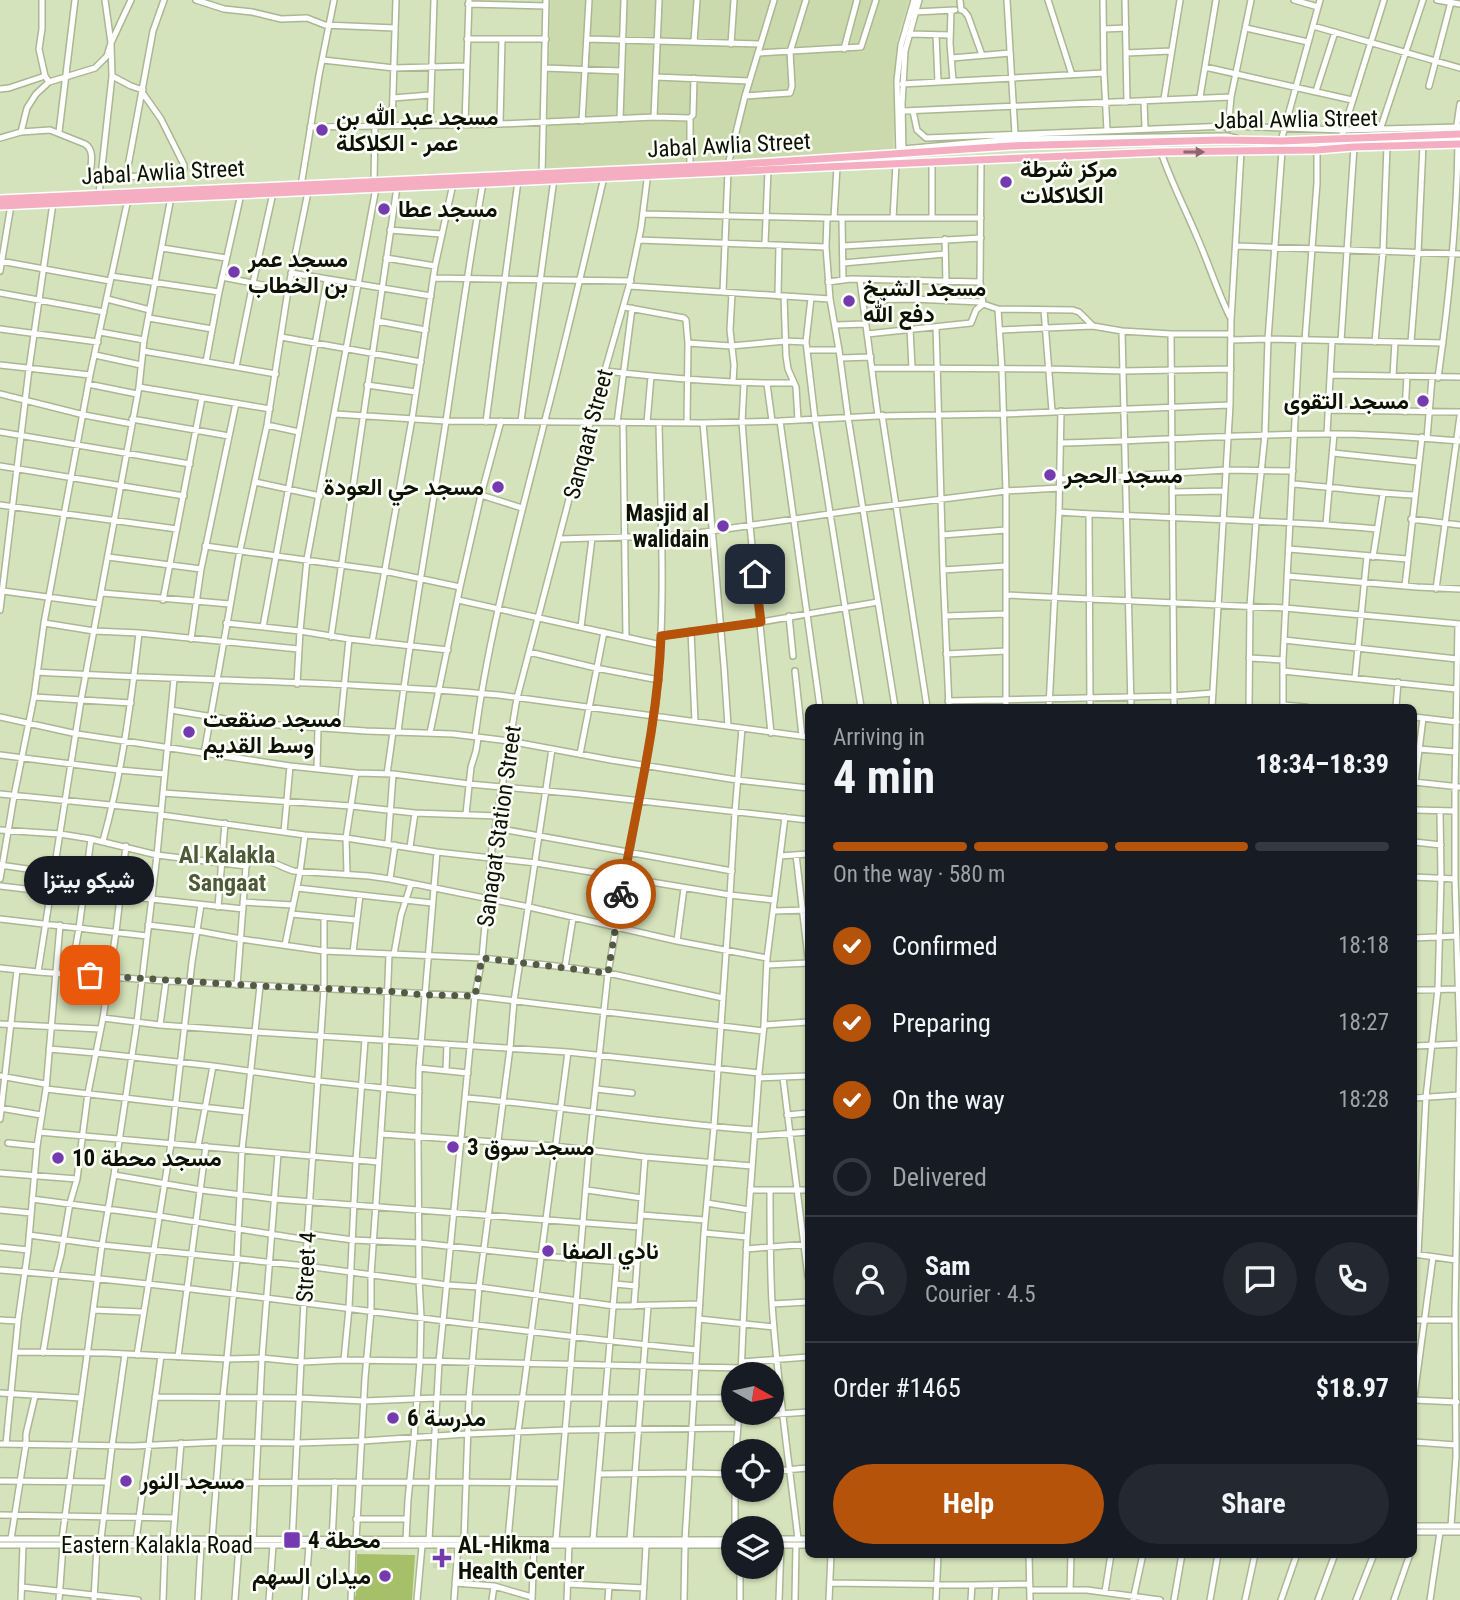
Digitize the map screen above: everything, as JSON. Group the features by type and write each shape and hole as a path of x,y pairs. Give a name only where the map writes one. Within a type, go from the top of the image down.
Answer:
{"main road":[{"name":"Jabal Awlia Street","path":"0,206 273,193 542,174 728,168 901,152 1011,146 1239,139 1281,141 1342,134 1458,131"},
{"name":"Jabal Awlia Street","path":"375,185 397,187 554,180 690,167 768,170 1161,152 1282,151 1459,144"},
{"name":"Jabal Awlia Street","path":"0,199 303,190"}],"street":[{"path":"42,0 42,29 38,49 49,82"},
{"path":"59,132 75,0"},
{"path":"99,194 112,76 111,43 104,0"},
{"path":"21,132 30,101 49,82 94,68 107,57 131,0"},
{"path":"126,177 153,31 164,0"},
{"path":"196,0 224,9 281,19 307,18 329,25 395,28"},
{"path":"204,754 226,623 270,409 310,127 334,0"},
{"path":"392,124 396,0"},
{"path":"430,125 433,0"},
{"path":"582,121 589,0"},
{"path":"620,119 624,0"},
{"path":"654,117 659,0"},
{"path":"694,42 697,0"},
{"path":"731,44 734,0"},
{"path":"723,292 728,168 749,81 774,0"},
{"path":"745,96 790,93 790,52 806,0"},
{"path":"844,49 856,0"},
{"path":"758,53 858,47 863,43 876,0"},
{"path":"894,218 901,164 905,51 916,0"},
{"path":"901,152 897,81 901,46 916,0"},
{"path":"960,0 961,10"},
{"path":"1007,0 1014,134"},
{"path":"1048,0 1072,75"},
{"path":"1103,0 1107,133"},
{"path":"1125,0 1127,102"},
{"path":"1164,99 1181,0"},
{"path":"1200,97 1216,0"},
{"path":"1227,136 1231,97 1251,0"},
{"path":"1281,141 1319,3 1294,0"},
{"path":"901,152 1145,128 1228,126 1342,134 1384,0"},
{"path":"1380,133 1423,0"},
{"path":"1437,0 1460,4"},
{"path":"465,124 468,2 546,3 542,174"},
{"path":"1429,86 1451,2"},
{"path":"951,10 953,81"},
{"path":"915,12 961,10 968,16 982,55"},
{"path":"1312,26 1460,68"},
{"path":"1104,29 1126,28"},
{"path":"1245,28 1308,42"},
{"path":"1316,91 1335,32"},
{"path":"909,34 950,35"},
{"path":"936,35 938,82"},
{"path":"467,39 545,39"},
{"path":"500,124 502,39"},
{"path":"587,39 760,44"},
{"path":"1126,53 1171,51"},
{"path":"952,58 1010,54"},
{"path":"323,60 394,68 467,66"},
{"path":"1205,67 1352,100"},
{"path":"545,68 621,71"},
{"path":"902,84 1104,73"},
{"path":"0,89 45,76"},
{"path":"0,138 44,129 59,132 90,147 92,177 179,173 184,169 184,165 161,119 143,91 112,76"},
{"path":"656,77 749,81"},
{"path":"690,167 690,118 693,115 694,78"},
{"path":"393,98 430,95"},
{"path":"902,111 1231,97"},
{"path":"1144,101 1145,128"},
{"path":"1458,131 1460,104"},
{"path":"913,111 917,130 926,138 1107,133 1227,136 1239,139"},
{"path":"310,127 690,118"},
{"path":"297,684 307,559 348,348 375,185 375,125"},
{"path":"1405,586 1418,462 1443,343 1458,218 1459,144"},
{"path":"1411,342 1423,145"},
{"path":"1375,342 1383,252 1387,146"},
{"path":"1341,341 1354,147"},
{"path":"1283,704 1285,608 1295,434 1317,183 1317,150"},
{"path":"1249,704 1256,522 1265,434 1268,339 1282,151"},
{"path":"1161,152 1172,185 1198,237 1231,320"},
{"path":"1212,704 1230,405 1231,320 1241,152"},
{"path":"867,334 971,323 982,303 981,160"},
{"path":"932,162 932,218"},
{"path":"837,167 826,247 828,282 895,704"},
{"path":"765,244 768,170"},
{"name":"Sanqaat Street","path":"517,698 630,283 648,172"},
{"path":"466,814 471,767 476,751 480,694 497,609 604,177"},
{"path":"521,421 554,180"},
{"path":"486,422 518,181"},
{"path":"390,879 390,774 395,732 483,183"},
{"path":"372,642 412,419 435,266 453,184"},
{"path":"331,637 397,187"},
{"path":"236,367 273,193"},
{"path":"205,362 241,194"},
{"path":"38,972 81,701 171,197"},
{"path":"0,879 88,384 128,199"},
{"path":"0,609 20,436 53,203"},
{"path":"0,271 11,205"},
{"path":"643,214 765,218 981,218"},
{"path":"842,218 843,280"},
{"path":"390,229 441,234"},
{"path":"843,246 981,238"},
{"path":"945,239 946,282"},
{"path":"639,240 826,247"},
{"path":"779,245 787,363 794,383 799,420"},
{"path":"1237,246 1460,254"},
{"path":"162,248 226,258"},
{"path":"843,263 946,254"},
{"path":"386,258 435,266"},
{"path":"1,261 111,279 155,282 219,292"},
{"path":"291,273 430,296"},
{"path":"222,277 288,290"},
{"path":"433,278 630,283 830,299"},
{"path":"263,627 327,279"},
{"path":"860,280 927,704"},
{"path":"912,281 912,299"},
{"path":"828,282 980,282"},
{"path":"0,293 104,312"},
{"path":"732,293 730,316 733,382"},
{"path":"811,298 806,342 815,419 860,704"},
{"path":"107,299 150,310"},
{"path":"863,300 912,299 982,303 998,309 1076,311 1093,326"},
{"path":"624,307 684,318 687,322 687,423"},
{"path":"626,637 620,423 623,373 632,308"},
{"path":"998,309 1006,491 1006,704"},
{"path":"1044,310 1052,411"},
{"path":"149,318 212,329"},
{"path":"377,321 426,330"},
{"path":"835,326 866,324"},
{"path":"1000,330 1093,326 1122,331 1268,339 1443,343"},
{"path":"936,327 948,704 986,704 1006,699 1213,693"},
{"path":"0,329 98,342"},
{"path":"910,329 912,368"},
{"path":"1122,331 1131,704"},
{"path":"100,332 145,340"},
{"path":"1171,334 1174,704"},
{"path":"281,337 421,362"},
{"path":"688,343 731,346 785,341 806,342"},
{"path":"1326,524 1333,453 1328,410 1332,341"},
{"path":"1393,376 1395,342"},
{"path":"807,349 839,350"},
{"path":"143,351 276,374"},
{"path":"95,355 141,365"},
{"path":"841,358 871,357"},
{"path":"0,365 90,375"},
{"path":"873,368 1171,371 1231,369"},
{"path":"605,370 744,383 794,383"},
{"path":"1330,375 1460,377"},
{"path":"647,423 651,376"},
{"path":"1405,412 1407,376"},
{"path":"744,383 742,422 750,526 771,733"},
{"path":"88,384 137,394"},
{"path":"767,384 772,421"},
{"path":"368,385 416,392"},
{"path":"139,387 270,409"},
{"path":"0,394 84,415 229,436"},
{"path":"163,600 202,398"},
{"path":"191,639 205,546 236,403"},
{"path":"335,414 486,422 702,423 1230,405"},
{"path":"1328,410 1460,414 1436,589"},
{"path":"1049,704 1061,411"},
{"path":"430,733 460,587 501,421"},
{"path":"779,421 820,704"},
{"path":"556,1539 589,1151 608,973 659,680 662,536 659,423"},
{"path":"702,423 727,726"},
{"path":"267,425 299,432"},
{"path":"0,432 190,464"},
{"path":"1061,443 1265,434 1331,434 1458,441"},
{"path":"1333,453 1418,462"},
{"path":"0,466 184,496"},
{"path":"1060,479 1226,470 1293,471"},
{"path":"255,482 320,496"},
{"path":"1293,484 1414,495"},
{"path":"559,539 662,536 1006,491 1060,488"},
{"path":"1173,492 1224,492"},
{"path":"1356,678 1365,583 1383,494"},
{"path":"481,495 522,508"},
{"path":"0,505 177,529"},
{"path":"1059,512 1377,528"},
{"path":"1090,514 1090,704"},
{"path":"1411,519 1460,525"},
{"path":"942,535 1006,530"},
{"path":"581,627 592,538"},
{"path":"0,544 9,545"},
{"path":"205,546 384,571 460,587"},
{"path":"1289,549 1407,559"},
{"path":"108,557 201,569"},
{"path":"943,570 1006,566"},
{"path":"1287,576 1460,589"},
{"path":"2,591 99,604"},
{"path":"102,593 230,604"},
{"path":"1006,595 1285,608 1459,624 1455,811 1460,1007 1455,1320 1458,1457 1451,1526"},
{"path":"458,600 661,645"},
{"path":"661,636 878,602"},
{"path":"945,616 1006,614"},
{"path":"789,616 793,656"},
{"path":"44,623 94,631 298,649"},
{"path":"226,623 448,650"},
{"path":"691,631 695,721"},
{"path":"580,754 604,632"},
{"path":"103,841 113,805 131,703 139,633"},
{"path":"340,729 349,639"},
{"path":"1284,640 1457,659"},
{"path":"946,654 1006,651"},
{"path":"529,652 659,680"},
{"path":"1249,658 1283,660"},
{"path":"37,672 440,690 589,707 805,737 795,671"},
{"path":"1283,671 1456,689"},
{"path":"59,1600 63,1542 87,1353 143,979 158,855 174,679"},
{"path":"1396,704 1398,682"},
{"path":"34,697 131,703"},
{"name":"Sanagat Station Street","path":"429,1540 439,1362 475,996 482,958 501,786 517,698"},
{"path":"171,709 250,723 430,733 509,741 737,780 805,788"},
{"path":"0,717 77,734 290,766 390,774 805,820"},
{"path":"1417,717 1457,722"},
{"path":"1417,762 1423,718"},
{"path":"317,769 318,728"},
{"path":"684,1600 695,1367 742,728"},
{"path":"464,1540 471,1362 479,1287 514,1001 552,749"},
{"path":"1419,749 1456,752"},
{"path":"0,755 165,774"},
{"path":"284,832 290,766"},
{"path":"347,874 346,838 356,773"},
{"path":"1417,782 1457,787"},
{"path":"163,793 415,813 498,816"},
{"path":"0,794 113,805 305,835 536,863 774,900"},
{"path":"1417,810 1455,811"},
{"path":"1417,1208 1438,989 1440,811"},
{"path":"410,847 415,813"},
{"path":"742,1362 746,1249 767,958 785,817"},
{"path":"218,907 225,823"},
{"path":"496,828 732,870"},
{"path":"0,830 60,834 103,841 158,855 246,866"},
{"path":"285,945 305,835"},
{"path":"71,974 91,839"},
{"path":"1417,842 1441,845"},
{"path":"43,1353 56,1274 77,1179 88,1093 116,932 126,846"},
{"path":"406,1540 420,1361 420,1043 437,852"},
{"path":"780,856 805,854"},
{"path":"796,855 805,904"},
{"path":"237,985 246,866 250,860 258,858 300,872 390,879 767,958"},
{"path":"1,866 54,873"},
{"path":"1417,877 1455,879"},
{"path":"351,1600 371,1311 387,991 392,954 411,884"},
{"path":"0,886 243,909"},
{"path":"297,888 432,903"},
{"path":"677,941 684,888"},
{"path":"353,952 360,895"},
{"path":"243,902 293,905"},
{"path":"137,1355 171,1144 201,905"},
{"path":"772,911 805,910"},
{"path":"291,914 356,920"},
{"name":"Street 4","path":"292,1543 324,989 324,918"},
{"path":"565,967 573,918"},
{"path":"0,919 147,936"},
{"path":"61,925 28,1250 3,1444 112,1446 298,1443 566,1430 737,1428"},
{"path":"148,925 198,930 324,951 482,958 565,967 608,973 723,998"},
{"path":"1417,938 1458,938"},
{"path":"767,965 805,964"},
{"path":"0,968 166,981 475,996 721,1027 764,1028 805,1022"},
{"path":"0,1119 17,970"},
{"path":"160,1025 166,981"},
{"path":"212,1540 237,1259 242,1150 260,986"},
{"path":"1417,990 1459,989"},
{"path":"103,1018 321,1037 568,1052 783,1078 805,1076"},
{"path":"0,1024 100,1029"},
{"path":"344,1360 365,1040"},
{"path":"446,1070 447,1044"},
{"path":"1417,1046 1460,1044"},
{"path":"49,1049 180,1062 319,1082 419,1092"},
{"path":"508,1539 518,1432 568,1052"},
{"path":"198,1146 213,1066"},
{"path":"419,1068 468,1073"},
{"path":"3,1077 88,1093 246,1112"},
{"path":"783,1078 805,1237"},
{"path":"596,1089 632,1093"},
{"path":"1417,1098 1459,1095"},
{"path":"466,1098 560,1107 755,1133 805,1132"},
{"path":"1,1108 41,1115"},
{"path":"787,1115 805,1113"},
{"path":"40,1132 379,1162"},
{"path":"381,1134 555,1146 752,1166"},
{"path":"5,1142 37,1146"},
{"path":"178,1357 206,1146"},
{"path":"253,1540 262,1358 278,1153"},
{"path":"634,1306 645,1157"},
{"path":"0,1173 77,1179"},
{"path":"114,1175 164,1185 274,1199 640,1227"},
{"path":"587,1190 642,1198"},
{"path":"750,1191 805,1190"},
{"path":"769,1191 769,1246 777,1362"},
{"path":"32,1199 239,1228 271,1235 418,1244 638,1263"},
{"path":"707,1203 749,1210"},
{"path":"0,1210 31,1213"},
{"path":"641,1215 705,1220"},
{"path":"704,1233 747,1237"},
{"path":"29,1234 479,1287 614,1306 700,1304"},
{"path":"746,1249 805,1244"},
{"path":"0,1247 28,1250"},
{"path":"1417,1254 1456,1260"},
{"path":"1417,1375 1433,1257"},
{"path":"593,1539 617,1261"},
{"path":"0,1270 266,1297 697,1350"},
{"path":"615,1284 636,1286"},
{"path":"772,1304 805,1302"},
{"path":"630,1539 648,1306"},
{"path":"93,1310 143,1312"},
{"path":"699,1320 774,1327"},
{"path":"1417,1320 1455,1320"},
{"path":"0,1321 18,1321"},
{"path":"15,1352 262,1358 302,1362 366,1360 721,1368"},
{"path":"94,1598 125,1354"},
{"path":"136,1540 161,1356"},
{"path":"765,1362 805,1357"},
{"path":"0,1393 81,1398"},
{"path":"10,1539 26,1434 35,1396"},
{"path":"155,1397 364,1401 436,1398 721,1398"},
{"path":"1417,1399 1457,1402"},
{"path":"784,1414 805,1412"},
{"path":"784,1422 797,1542 794,1600"},
{"path":"737,1425 737,1439"},
{"path":"1417,1442 1456,1445"},
{"path":"173,1539 181,1444"},
{"path":"784,1470 805,1468"},
{"path":"599,1475 721,1474"},
{"path":"0,1481 107,1482"},
{"path":"332,1540 335,1482"},
{"path":"143,1483 561,1483"},
{"path":"0,1515 174,1518"},
{"path":"356,1519 407,1519"},
{"path":"1417,1530 1460,1526"},
{"path":"1417,1530 1460,1532"},
{"path":"1430,1600 1440,1532"},
{"name":"Eastern Kalakla Road","path":"0,1539 165,1545 272,1545 332,1540 422,1546 646,1546 721,1542"},
{"name":"Eastern Kalakla Road","path":"99,1542 253,1540 309,1545 406,1540 630,1539 685,1543"},
{"path":"784,1544 805,1540"},
{"name":"Eastern Kalakla Road","path":"0,1545 63,1542"},
{"path":"784,1542 805,1544"},
{"path":"455,1583 494,1586 532,1599 534,1544"},
{"path":"21,1600 23,1545"},
{"path":"163,1600 165,1545"},
{"path":"198,1600 201,1545"},
{"path":"235,1600 239,1545"},
{"path":"269,1600 272,1545"},
{"path":"305,1600 309,1545"},
{"path":"454,1600 458,1545"},
{"path":"568,1600 569,1545"},
{"path":"418,1600 422,1546"},
{"path":"643,1600 646,1546"},
{"path":"830,1600 831,1558"},
{"path":"936,1600 938,1558"},
{"path":"1029,1558 1030,1600"},
{"path":"1070,1590 1072,1558"},
{"path":"1105,1592 1110,1558"},
{"path":"1133,1599 1142,1558"},
{"path":"1174,1600 1181,1558"},
{"path":"1210,1600 1217,1558"},
{"path":"1245,1600 1254,1558"},
{"path":"1281,1600 1296,1558"},
{"path":"1318,1600 1334,1558"},
{"path":"1356,1600 1372,1558"},
{"path":"1394,1600 1409,1558"},
{"path":"740,1579 740,1600"},
{"path":"779,1600 780,1579"},
{"path":"830,1583 996,1585 1097,1591 1133,1599 1160,1600"},
{"path":"568,1584 644,1588"},
{"path":"780,1585 795,1585"},
{"path":"971,1600 972,1585"},
{"path":"995,1600 996,1585"},
{"path":"492,1600 494,1586"},
{"path":"608,1600 609,1586"},
{"path":"22,1587 94,1598 138,1600"},
{"path":"1096,1600 1097,1591"}],"shaded area":[{"path":"551,0 909,0 897,40 893,150 546,170"},
{"name":"AL-Hikma Health Center","path":"433,1549 452,1549 451,1568 433,1568"}],"green space":[{"name":"ميدان السهم","path":"357,1554 415,1555 412,1600 354,1600"}],"way so far":[{"path":"90,975 475,996 482,958 608,973 621,894"}],"place":[{"name":"مسجد عبد الله بن عمر - الكلاكلة","path":"322,130"},
{"name":"مركز شرطة الكلاكلات","path":"1006,182"},
{"name":"مسجد عطا","path":"384,209"},
{"name":"مسجد عمر بن الخطاب","path":"234,272"},
{"name":"مسجد الشيخ دفع الله","path":"849,301"},
{"name":"مسجد التقوى","path":"1423,401"},
{"name":"مسجد الحجر","path":"1050,475"},
{"name":"مسجد حي العودة","path":"498,487"},
{"name":"Masjid al walidain","path":"723,526"},
{"name":"مسجد صنقعت وسط القديم","path":"189,732"},
{"name":"شيكو بيتزا","path":"90,975"},
{"name":"مسجد سوق 3","path":"453,1147"},
{"name":"مسجد محطة 10","path":"58,1158"},
{"name":"نادي الصفا","path":"548,1251"},
{"name":"مدرسة 6","path":"393,1418"},
{"name":"مسجد النور","path":"126,1481"},
{"name":"محطة 4","path":"292,1540"},
{"name":"AL-Hikma Health Center","path":"442,1558"},
{"name":"ميدان السهم","path":"385,1576"}],"district":[{"name":"Al Kalakla Sangaat","path":"227,869"}],"route":[{"path":"621,894 654,716 661,636 761,622 755,574"}]}
